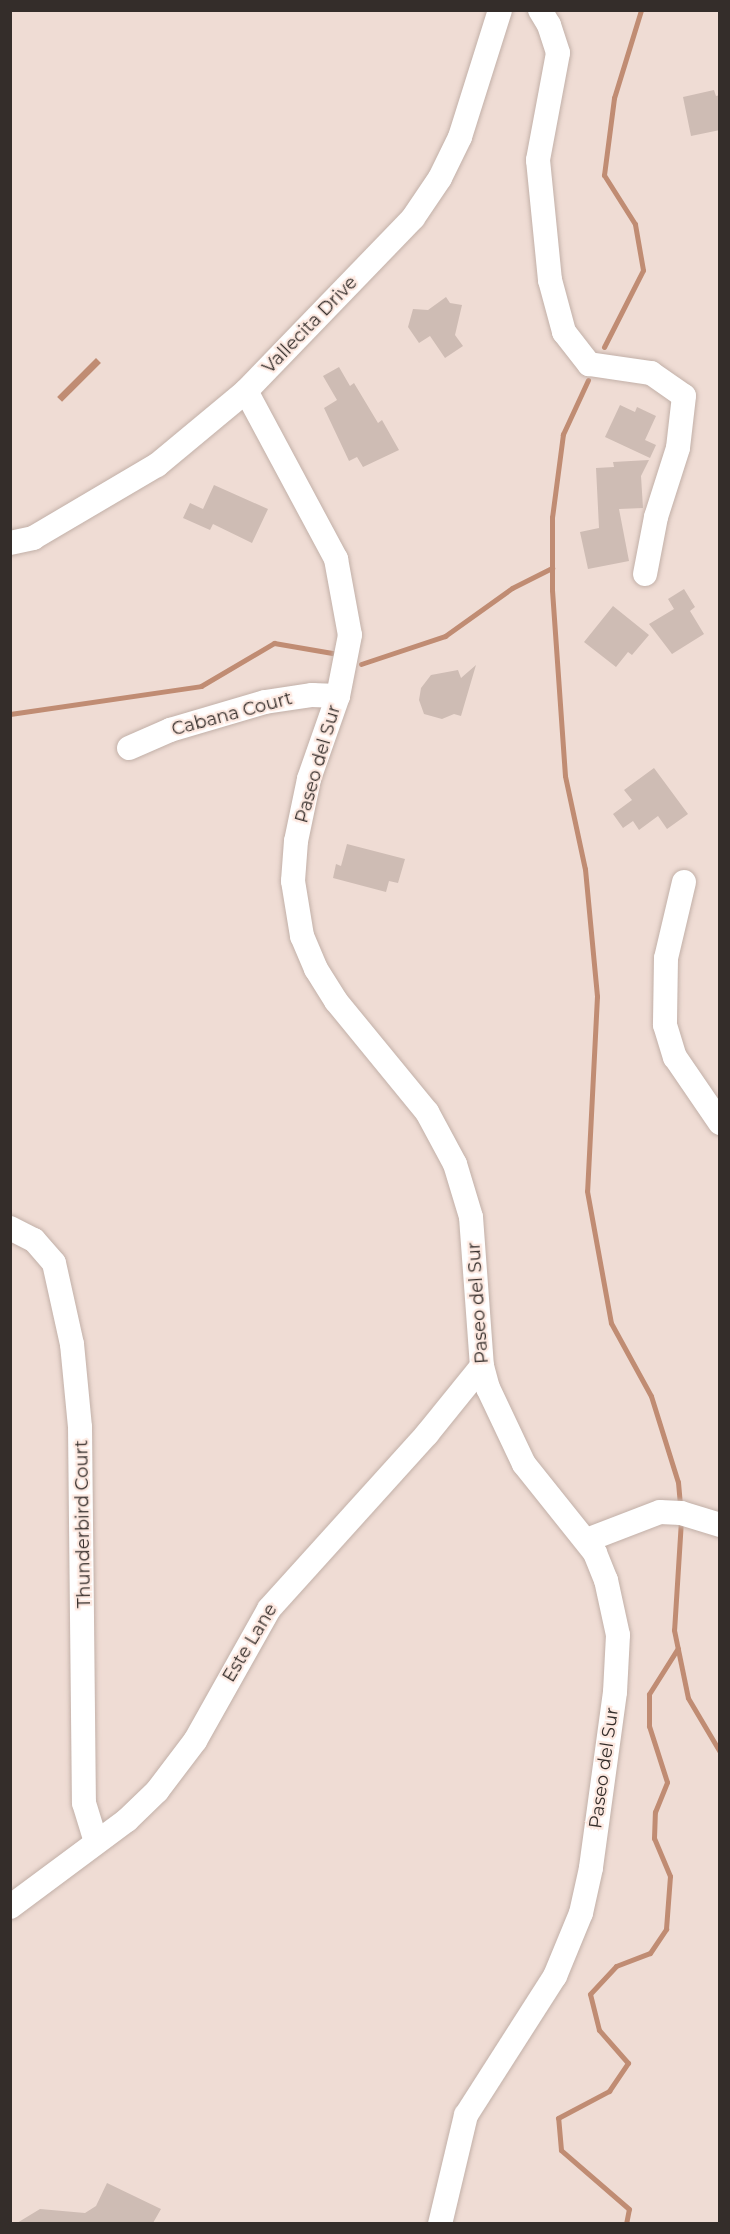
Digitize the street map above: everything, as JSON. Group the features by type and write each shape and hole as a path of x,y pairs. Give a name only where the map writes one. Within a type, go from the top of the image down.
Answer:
{"street":[{"name":"Vallecita Drive","path":"10,543 33,538 157,465 246,391 413,218 440,178 460,137 500,10"},
{"path":"540,10 549,25 558,53 538,160 550,280 564,332 589,364 651,373 684,396 678,448 656,517 645,574"},
{"name":"Paseo del Sur","path":"246,391 336,559 350,635 338,696 309,779 296,841 293,881 298,919 308,952 325,983 427,1112 455,1164 471,1217 482,1366 497,1410 524,1464 587,1540 606,1580 619,1654 588,1883 563,1961 466,2115 440,2223"},
{"name":"Cabana Court","path":"129,748 170,730 265,702 312,694 338,696"},
{"path":"684,882 666,958 665,1025 675,1057 720,1123"},
{"name":"Thunderbird Court","path":"10,1228 34,1240 54,1263 72,1344 80,1427 84,1803 96,1842"},
{"name":"Este Lane","path":"10,1907 142,1807 170,1776 207,1721 269,1609 427,1434 482,1366"},
{"path":"587,1540 660,1512 681,1513 720,1525"}],"shaded area":[{"path":"96,358 101,363 62,402 57,397"}],"building":[{"path":"714,90 716,96 720,95 720,130 691,136 683,97"},
{"path":"446,297 450,303 462,305 455,335 463,346 445,358 430,336 419,343 408,327 413,309 428,310"},
{"path":"339,367 350,386 354,383 378,423 382,420 399,450 363,467 357,457 349,461 324,408 337,400 323,376"},
{"path":"620,405 635,412 637,407 656,416 645,440 656,445 650,458 605,437"},
{"path":"649,460 641,476 643,508 619,509 629,561 588,569 580,532 599,528 596,468 614,467 613,462"},
{"path":"214,485 268,509 252,543 213,524 210,530 183,518 190,503 203,509"},
{"path":"684,589 695,607 690,611 704,634 672,654 649,624 674,609 668,599"},
{"path":"613,606 649,635 632,655 628,652 616,667 584,642"},
{"path":"476,665 461,716 454,714 442,719 424,714 419,700 421,688 431,675 458,670 461,678"},
{"path":"654,768 688,814 667,829 658,816 639,830 633,821 623,828 613,814 632,800 624,790"},
{"path":"347,844 405,859 398,883 389,881 386,892 333,878 336,864 341,866"},
{"path":"107,2183 161,2209 153,2223 17,2223 40,2209 85,2213 96,2206"}],"waterway":[{"path":"604,347 643,270 635,224 604,175 614,98 641,10"},
{"path":"588,380 563,434 552,517 552,590 565,776 585,869 597,996 587,1191 611,1323 651,1396 678,1482 680,1507"},
{"path":"361,664 445,636 512,588 552,568"},
{"path":"10,714 201,686 274,643 338,654"},
{"path":"681,1520 674,1630 688,1698 720,1752"},
{"path":"626,2224 629,2209 561,2150 558,2118 609,2091 628,2063 599,2030 590,1994 616,1966 650,1953 666,1929 670,1876 654,1838 655,1812 667,1782 649,1726 649,1694 678,1648"}]}
